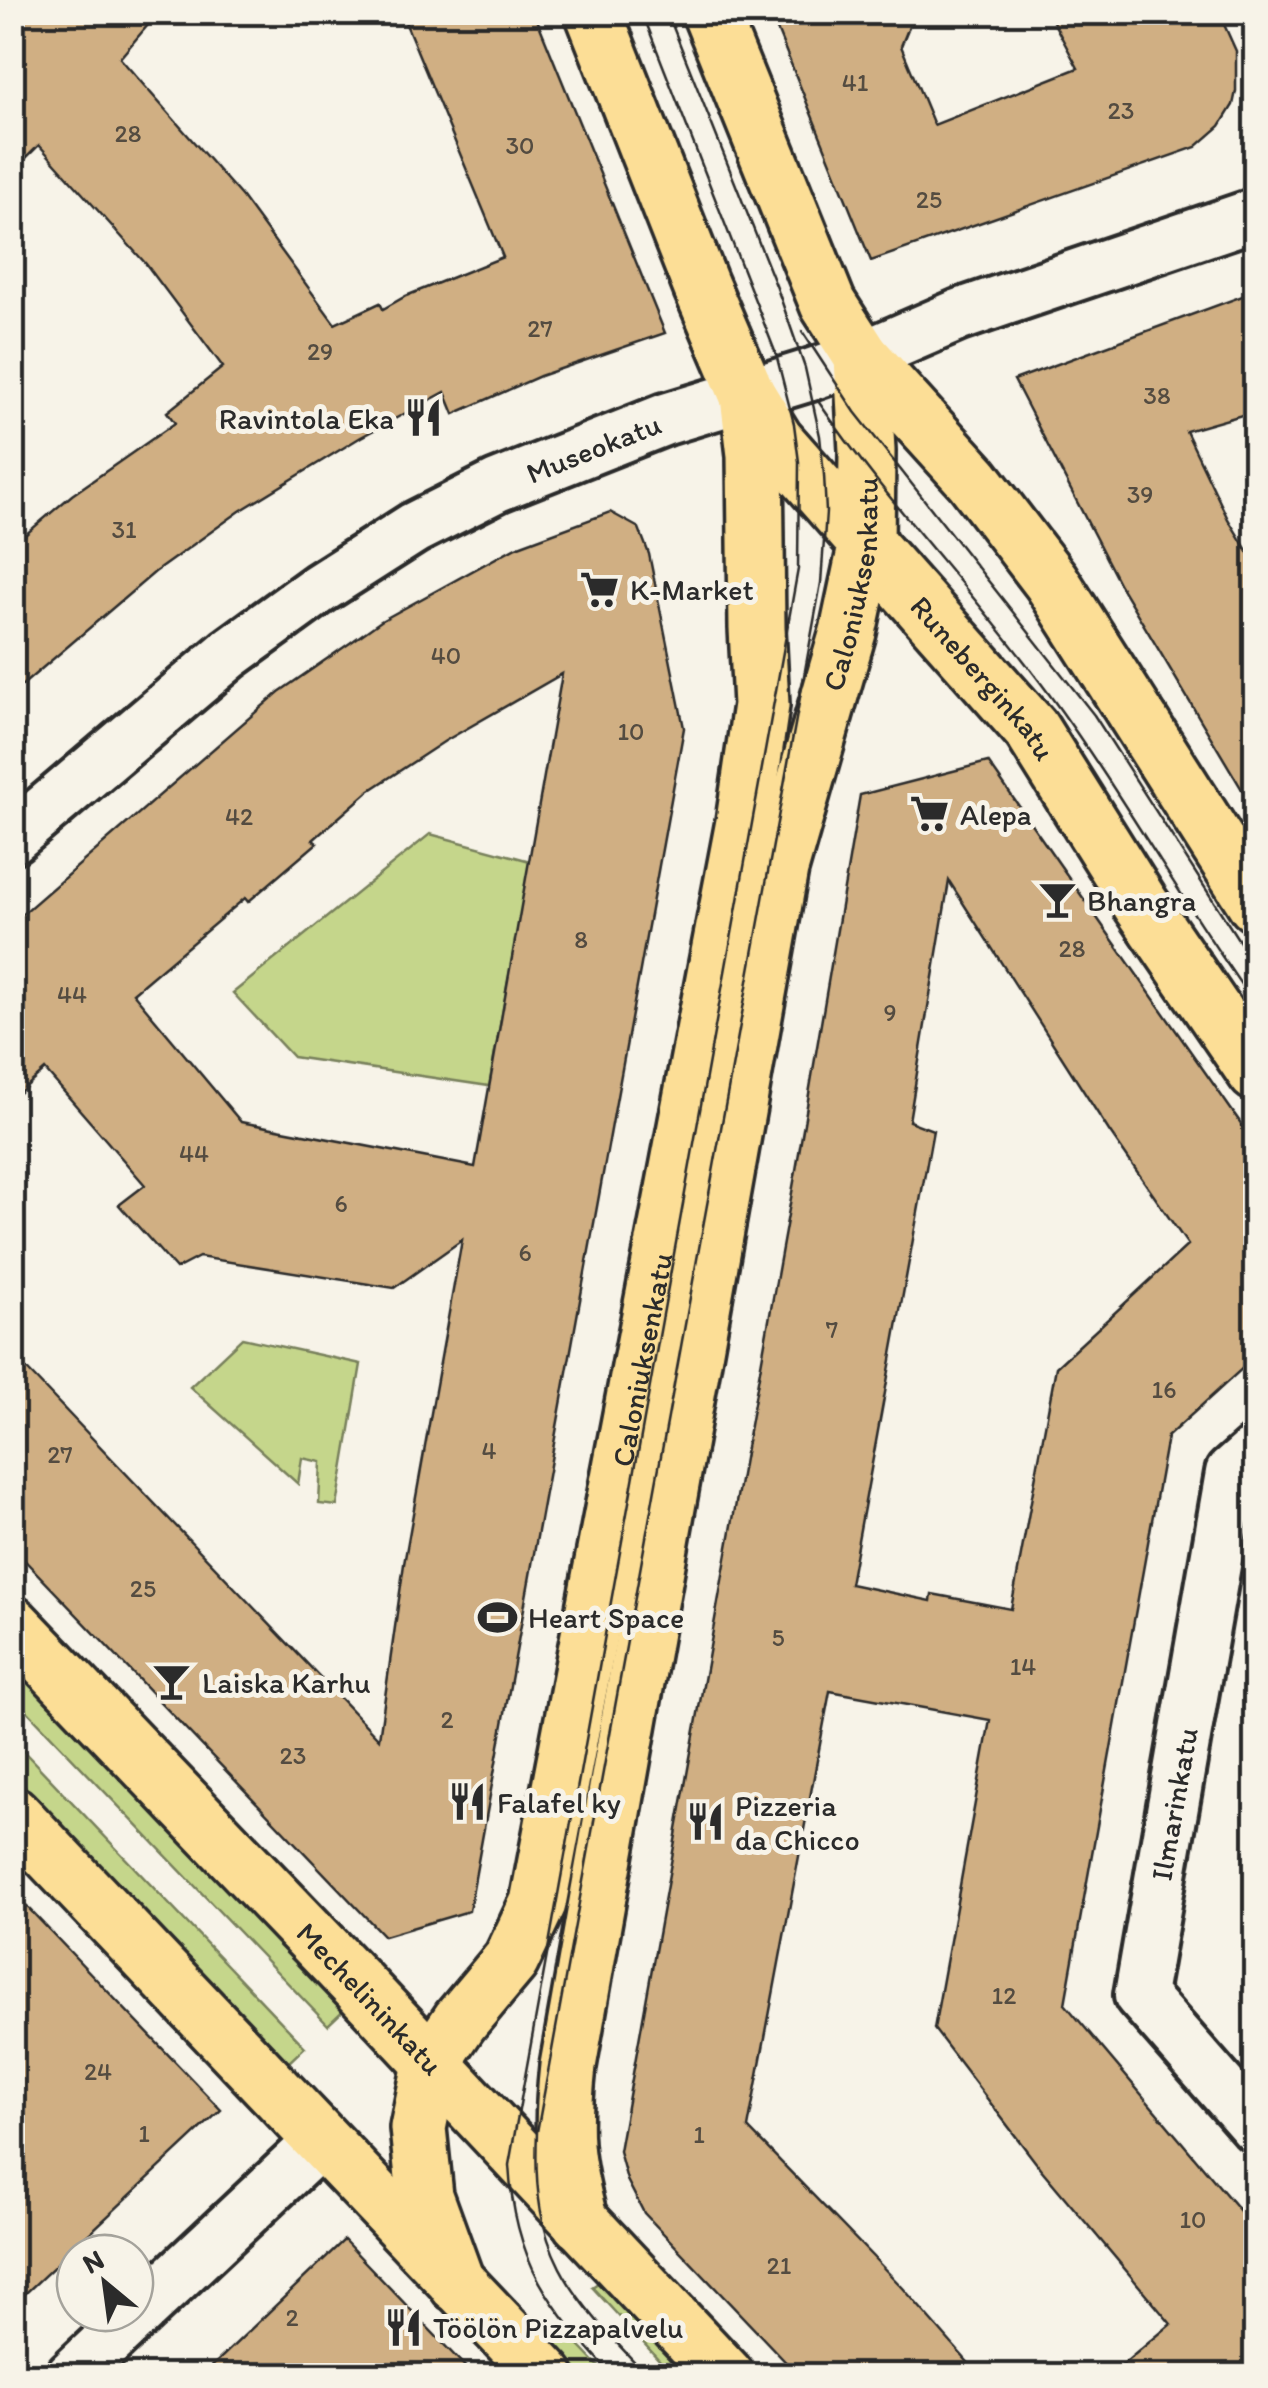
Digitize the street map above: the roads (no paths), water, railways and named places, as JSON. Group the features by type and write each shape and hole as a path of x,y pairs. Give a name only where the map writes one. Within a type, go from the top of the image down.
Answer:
{"main road":[{"name":"Runeberginkatu","path":"593,12 700,286 748,396 776,440 866,546 1031,729 1140,903 1256,1072"},
{"path":"710,12 828,304 862,357 973,479 1051,581 1256,904"},
{"name":"Caloniuksenkatu","path":"580,2222 566,2172 561,2124 568,2066 780,869 848,632 866,546 867,451 862,357"},
{"name":"Caloniuksenkatu","path":"457,2284 425,2196 418,2128 431,2064 460,2021 511,1960 538,1903 738,854 761,705 756,628 755,455 748,396"},
{"name":"Mechelininkatu","path":"12,1624 726,2376"},
{"path":"12,1814 546,2376"}],"street":[{"name":"Museokatu","path":"12,838 229,654 320,588 414,528 496,486 684,413 862,357 938,322 1256,214"},
{"name":"Ilmarinkatu","path":"1256,1451 1231,1473 1140,1995 1256,2127"},
{"path":"71,2376 321,2141"}],"tram line":[{"path":"614,2376 571,2328 539,2281 519,2229 509,2165 798,569 799,462 794,424 776,354 642,12"},
{"path":"648,2376 596,2320 560,2268 541,2210 537,2132 821,583 826,512 820,436 805,368 667,12"},
{"path":"802,331 855,412 1094,715 1256,967"},
{"path":"818,401 873,476 1049,694 1256,1006"}],"place":[{"name":"Ravintola Eka","path":"424,418"},
{"name":"K-Market","path":"600,589"},
{"name":"Alepa","path":"930,814"},
{"name":"Bhangra","path":"1057,900"},
{"name":"Heart Space","path":"498,1617"},
{"name":"Laiska Karhu","path":"172,1682"},
{"name":"Falafel ky","path":"467,1802"},
{"name":"Pizzeria da Chicco","path":"705,1822"},
{"name":"Töölön Pizzapalvelu","path":"403,2327"}]}
